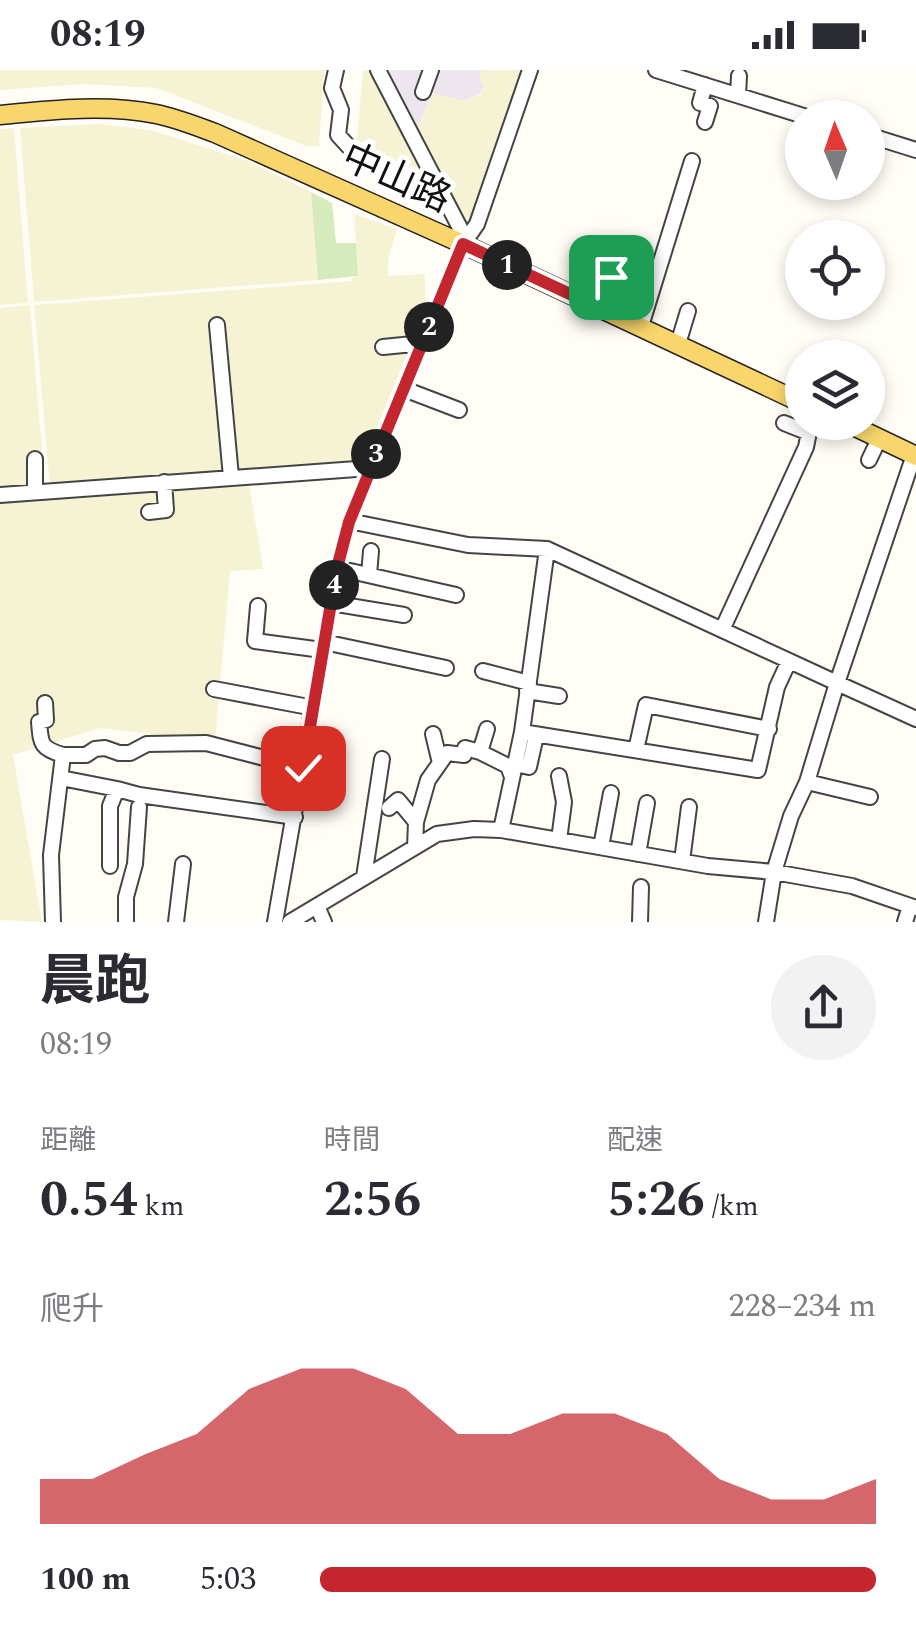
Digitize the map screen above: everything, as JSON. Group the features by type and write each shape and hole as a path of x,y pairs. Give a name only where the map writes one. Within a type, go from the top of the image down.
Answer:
{"main road":[{"name":"中山路","path":"0,114 139,111 215,133 785,394"},
{"path":"881,440 915,456"}],"street":[{"path":"336,70 332,88 341,110 338,135 349,147"},
{"path":"378,70 460,228 463,244"},
{"path":"423,92 432,70"},
{"path":"275,922 337,568 349,522 463,244 477,224 530,70"},
{"path":"656,70 785,110"},
{"path":"738,96 740,76"},
{"path":"705,85 700,102 710,106 705,122"},
{"path":"885,139 911,145"},
{"path":"641,326 692,162"},
{"path":"602,309 611,277"},
{"path":"678,344 688,311"},
{"path":"217,325 231,477"},
{"path":"384,347 423,343"},
{"path":"404,388 459,410"},
{"path":"722,630 807,440"},
{"path":"869,460 879,440"},
{"path":"324,453 330,471"},
{"path":"766,922 774,872 915,456"},
{"path":"34,459 35,492"},
{"path":"0,495 370,468"},
{"path":"150,512 166,510 164,482"},
{"path":"349,522 468,546 547,550 916,719"},
{"path":"501,830 514,770 528,736 528,687 547,550"},
{"path":"369,575 371,551"},
{"path":"337,568 456,595"},
{"path":"331,603 372,602 404,615"},
{"path":"258,606 255,641 323,646 446,668"},
{"path":"528,736 758,770 777,686 789,661"},
{"path":"483,671 558,696"},
{"path":"214,690 314,708"},
{"path":"45,703 46,720 38,722 41,742 48,750 63,754 86,755 105,748 130,753 146,744 206,743 304,763 328,760 332,740"},
{"path":"636,750 646,706 769,729"},
{"path":"480,752 487,729"},
{"path":"433,734 440,764"},
{"path":"415,847 416,822 428,780 447,753 464,755 465,748 514,770"},
{"path":"53,922 51,855 63,754"},
{"path":"364,877 382,759"},
{"path":"558,776 564,802 559,840"},
{"path":"61,778 138,795 295,817"},
{"path":"807,782 870,797"},
{"path":"110,866 110,806 117,788"},
{"path":"601,847 611,792"},
{"path":"389,808 398,800 416,822"},
{"path":"638,854 648,803"},
{"path":"126,922 139,807"},
{"path":"682,861 689,807"},
{"path":"290,922 437,834 474,829 501,830 852,886 913,908 905,922"},
{"path":"176,922 183,864"},
{"path":"640,886 640,922"},
{"path":"317,906 324,922"}],"shaded area":[{"path":"0,70 324,70 319,146 307,146 156,88 83,84 0,90"},
{"path":"363,70 369,70 433,181 356,149"},
{"path":"386,70 481,70 484,86 480,94 463,101 432,93 417,130"},
{"path":"481,70 523,70 471,223 464,221 417,130 432,93 463,101 481,94"},
{"path":"100,124 151,130 248,161 311,192 318,280 34,302 20,128"},
{"path":"14,128 28,303 0,305 0,129"},
{"path":"354,214 397,229 388,260 388,276 425,274 425,297 429,302 365,464 50,487 34,305 352,281 358,276"},
{"path":"30,305 45,486 0,490 0,308"},
{"path":"249,484 263,569 230,571 215,741 100,728 13,755 42,922 0,920 0,502"}],"green space":[{"path":"311,192 332,203 336,243 356,243 358,276 318,280"}],"route":[{"path":"303,768 337,568 349,522 463,244 602,309 611,277"}]}
